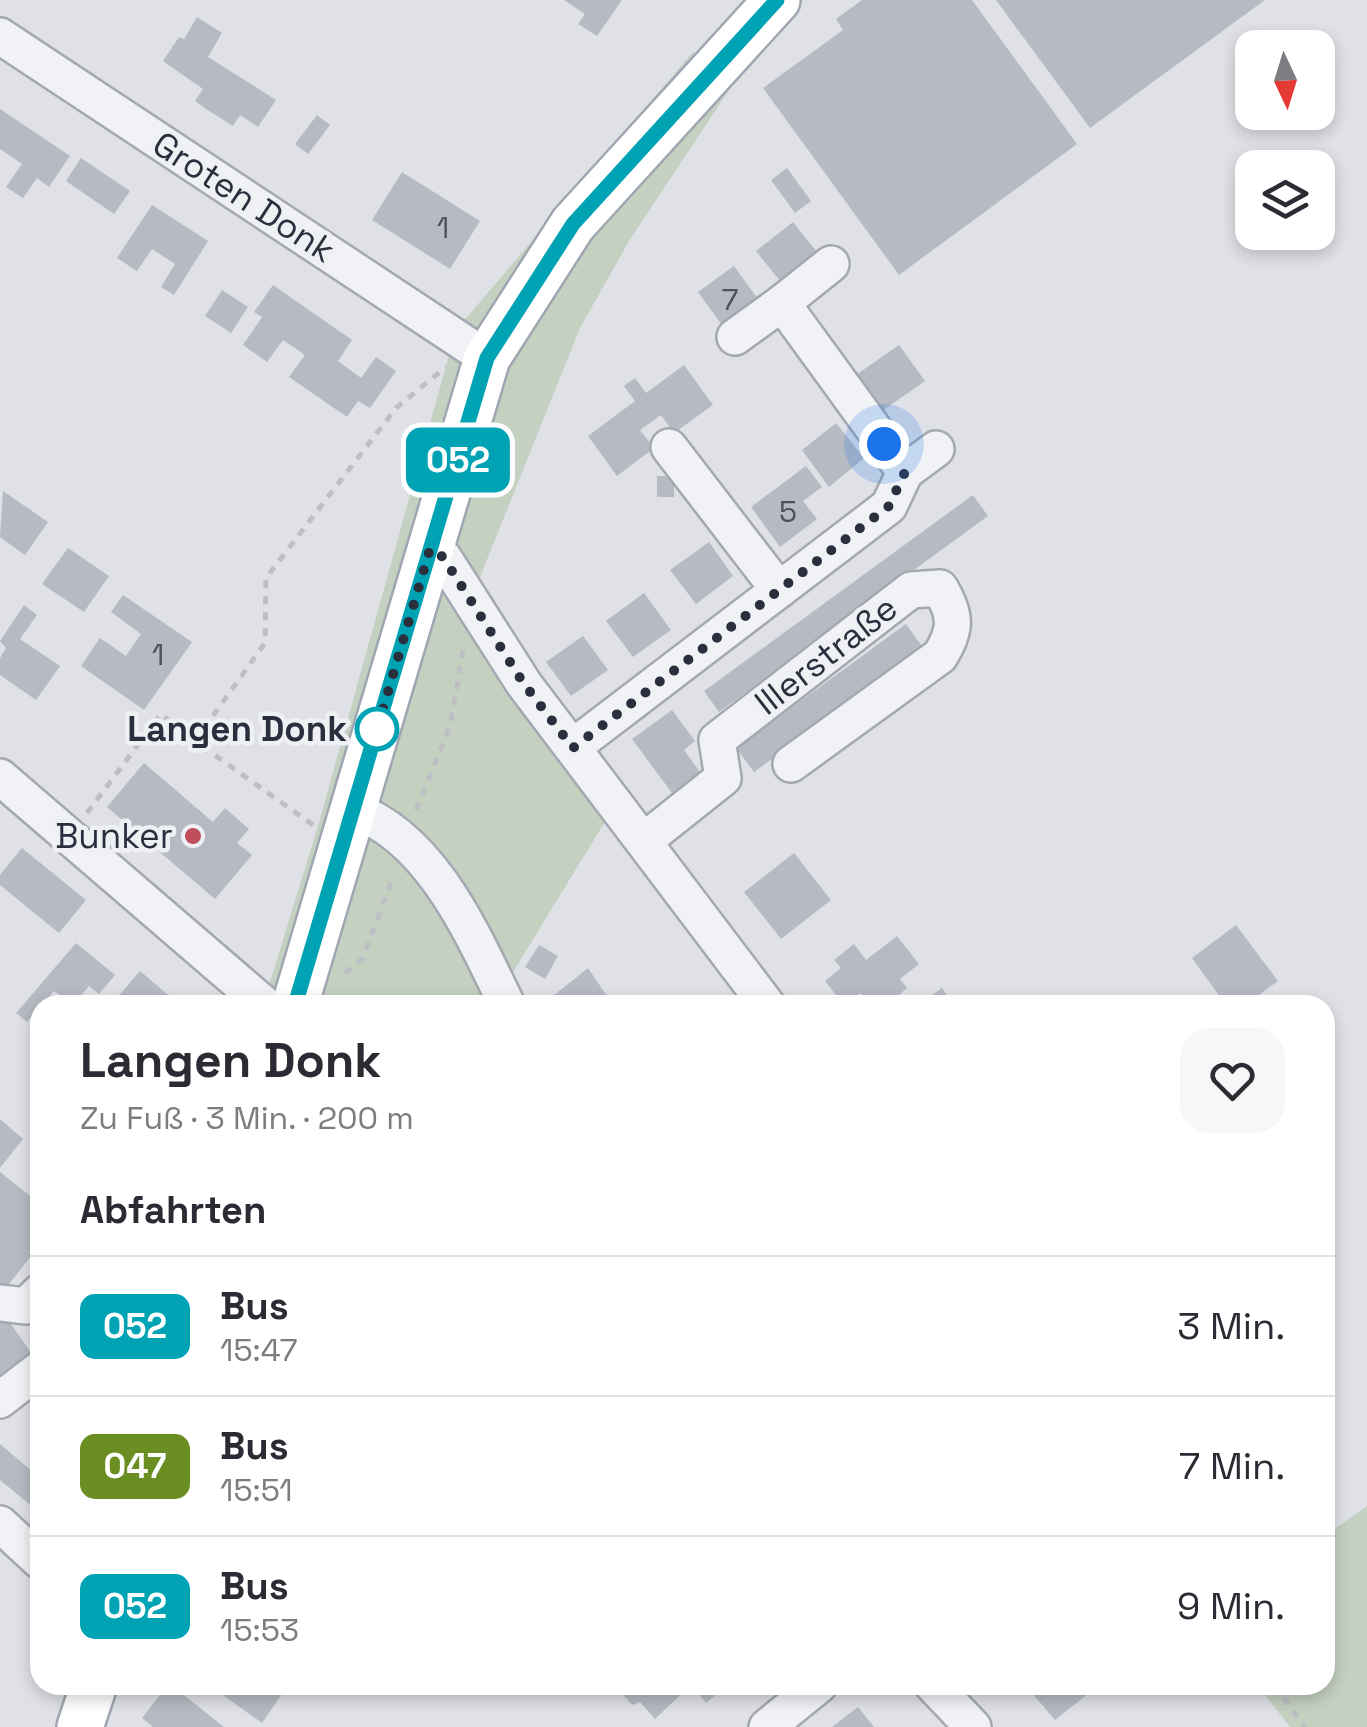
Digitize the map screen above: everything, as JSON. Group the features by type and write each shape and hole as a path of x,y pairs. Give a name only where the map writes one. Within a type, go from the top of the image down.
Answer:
{"main road":[{"path":"296,995 337,819 430,549 479,352 573,224 769,3"},
{"path":"80,1727 91,1695"}],"street":[{"name":"Groten Donk","path":"0,36 479,352"},
{"path":"734,337 831,264"},
{"path":"782,303 905,472"},
{"path":"669,447 779,590"},
{"path":"573,748 889,506 905,472 936,449"},
{"path":"430,549 443,557 524,684 761,995"},
{"name":"Illerstraße","path":"645,840 722,778 717,740 910,590 940,588 953,610 950,640 940,656 792,764"},
{"path":"0,776 253,995"},
{"path":"337,819 372,817 403,841 440,882 502,995"},
{"path":"0,1303 26,1306 30,1302"},
{"path":"0,1400 30,1377"},
{"path":"0,1524 30,1552"},
{"path":"767,1727 807,1695"},
{"path":"943,1695 973,1727"}],"path":[{"path":"196,741 265,643 266,578 396,408 479,352"},
{"path":"70,836 161,714 302,820 337,819"},
{"path":"1281,1695 1304,1727"}],"green space":[{"path":"693,52 731,87 629,241 580,328 476,587 625,789 507,982 514,995 266,995 318,826 456,330"},
{"path":"1367,1506 1367,1727 1290,1727 1265,1695 1335,1695 1335,1529"}],"building":[{"path":"564,0 622,0 597,36 578,24 585,14"},
{"path":"862,0 972,0 1077,144 899,275 763,88 843,30 836,19"},
{"path":"996,0 1265,0 1090,128"},
{"path":"197,17 222,33 208,57 276,100 258,127 240,115 233,126 206,109 195,101 203,89 163,61 179,37 184,39"},
{"path":"0,109 70,156 49,187 37,178 23,198 6,187 22,164 0,149"},
{"path":"317,115 330,125 308,154 295,144"},
{"path":"81,158 130,191 114,214 66,181"},
{"path":"787,168 811,201 795,213 771,180"},
{"path":"402,172 480,221 450,269 372,220"},
{"path":"152,205 208,241 174,295 161,287 175,264 152,249 137,271 117,258"},
{"path":"793,222 821,257 784,286 756,251"},
{"path":"734,266 763,306 727,332 698,292"},
{"path":"273,285 352,340 338,361 361,378 376,357 396,371 370,408 358,401 347,417 289,377 305,355 283,340 267,362 243,345 262,317 254,312"},
{"path":"222,290 248,307 231,333 205,316"},
{"path":"899,345 925,381 882,411 856,375"},
{"path":"684,365 713,405 674,433 661,415 640,430 654,448 617,476 588,436 635,401 624,386 635,378 646,393"},
{"path":"836,423 864,458 829,487 802,450"},
{"path":"806,466 822,487 803,501 817,519 780,547 751,507"},
{"path":"657,476 674,476 674,497 657,497"},
{"path":"3,491 48,522 25,555 0,537"},
{"path":"973,495 988,516 719,712 704,691"},
{"path":"709,542 733,576 696,604 670,570"},
{"path":"68,548 109,576 84,612 42,584"},
{"path":"644,593 671,630 633,657 606,621"},
{"path":"123,595 192,642 144,710 81,666 100,638 126,656 141,634 111,612"},
{"path":"24,605 37,615 20,639 60,666 36,700 0,675 0,658 6,648 0,641"},
{"path":"906,624 924,649 754,772 736,748"},
{"path":"583,636 608,670 571,696 546,662"},
{"path":"672,710 695,741 684,750 700,772 672,793 632,739"},
{"name":"Bunker","path":"144,763 213,822 225,808 249,829 237,843 252,855 215,899 107,807"},
{"path":"22,848 86,900 59,933 0,885 0,875"},
{"path":"794,853 831,900 781,939 744,892"},
{"path":"1236,925 1278,981 1259,995 1219,995 1192,958"},
{"path":"897,936 919,964 900,979 907,988 899,995 836,995 825,981 841,968 834,960 854,944 866,960"},
{"path":"76,943 115,975 99,994 89,986 81,995 59,995 54,991 51,995 31,995"},
{"path":"539,945 558,956 545,979 525,967"},
{"path":"588,968 606,995 554,995"},
{"path":"140,971 168,995 119,995"},
{"path":"30,997 30,1019 27,1022 16,1013"},
{"path":"0,1119 23,1139 0,1168"},
{"path":"0,1172 30,1196 30,1258 5,1289 0,1285"},
{"path":"6,1317 30,1351 30,1370 0,1391 0,1321"},
{"path":"0,1444 30,1470 30,1505 0,1480"},
{"path":"160,1695 184,1695 224,1727 153,1727 142,1718"},
{"path":"223,1695 281,1695 262,1723"},
{"path":"624,1695 680,1695 655,1719 640,1702 632,1705"},
{"path":"699,1695 715,1695 706,1703"},
{"path":"1034,1695 1086,1695 1055,1720"},
{"path":"858,1707 874,1727 832,1727"}],"bus line":[{"name":"052","path":"298,995 487,358 573,224 777,0"}],"place":[{"name":"Langen Donk","path":"377,729"},
{"name":"Bunker","path":"193,836"}],"route":[{"path":"377,729 375,736 430,549 443,557 524,684 573,748 889,506 905,472 884,444"}]}
